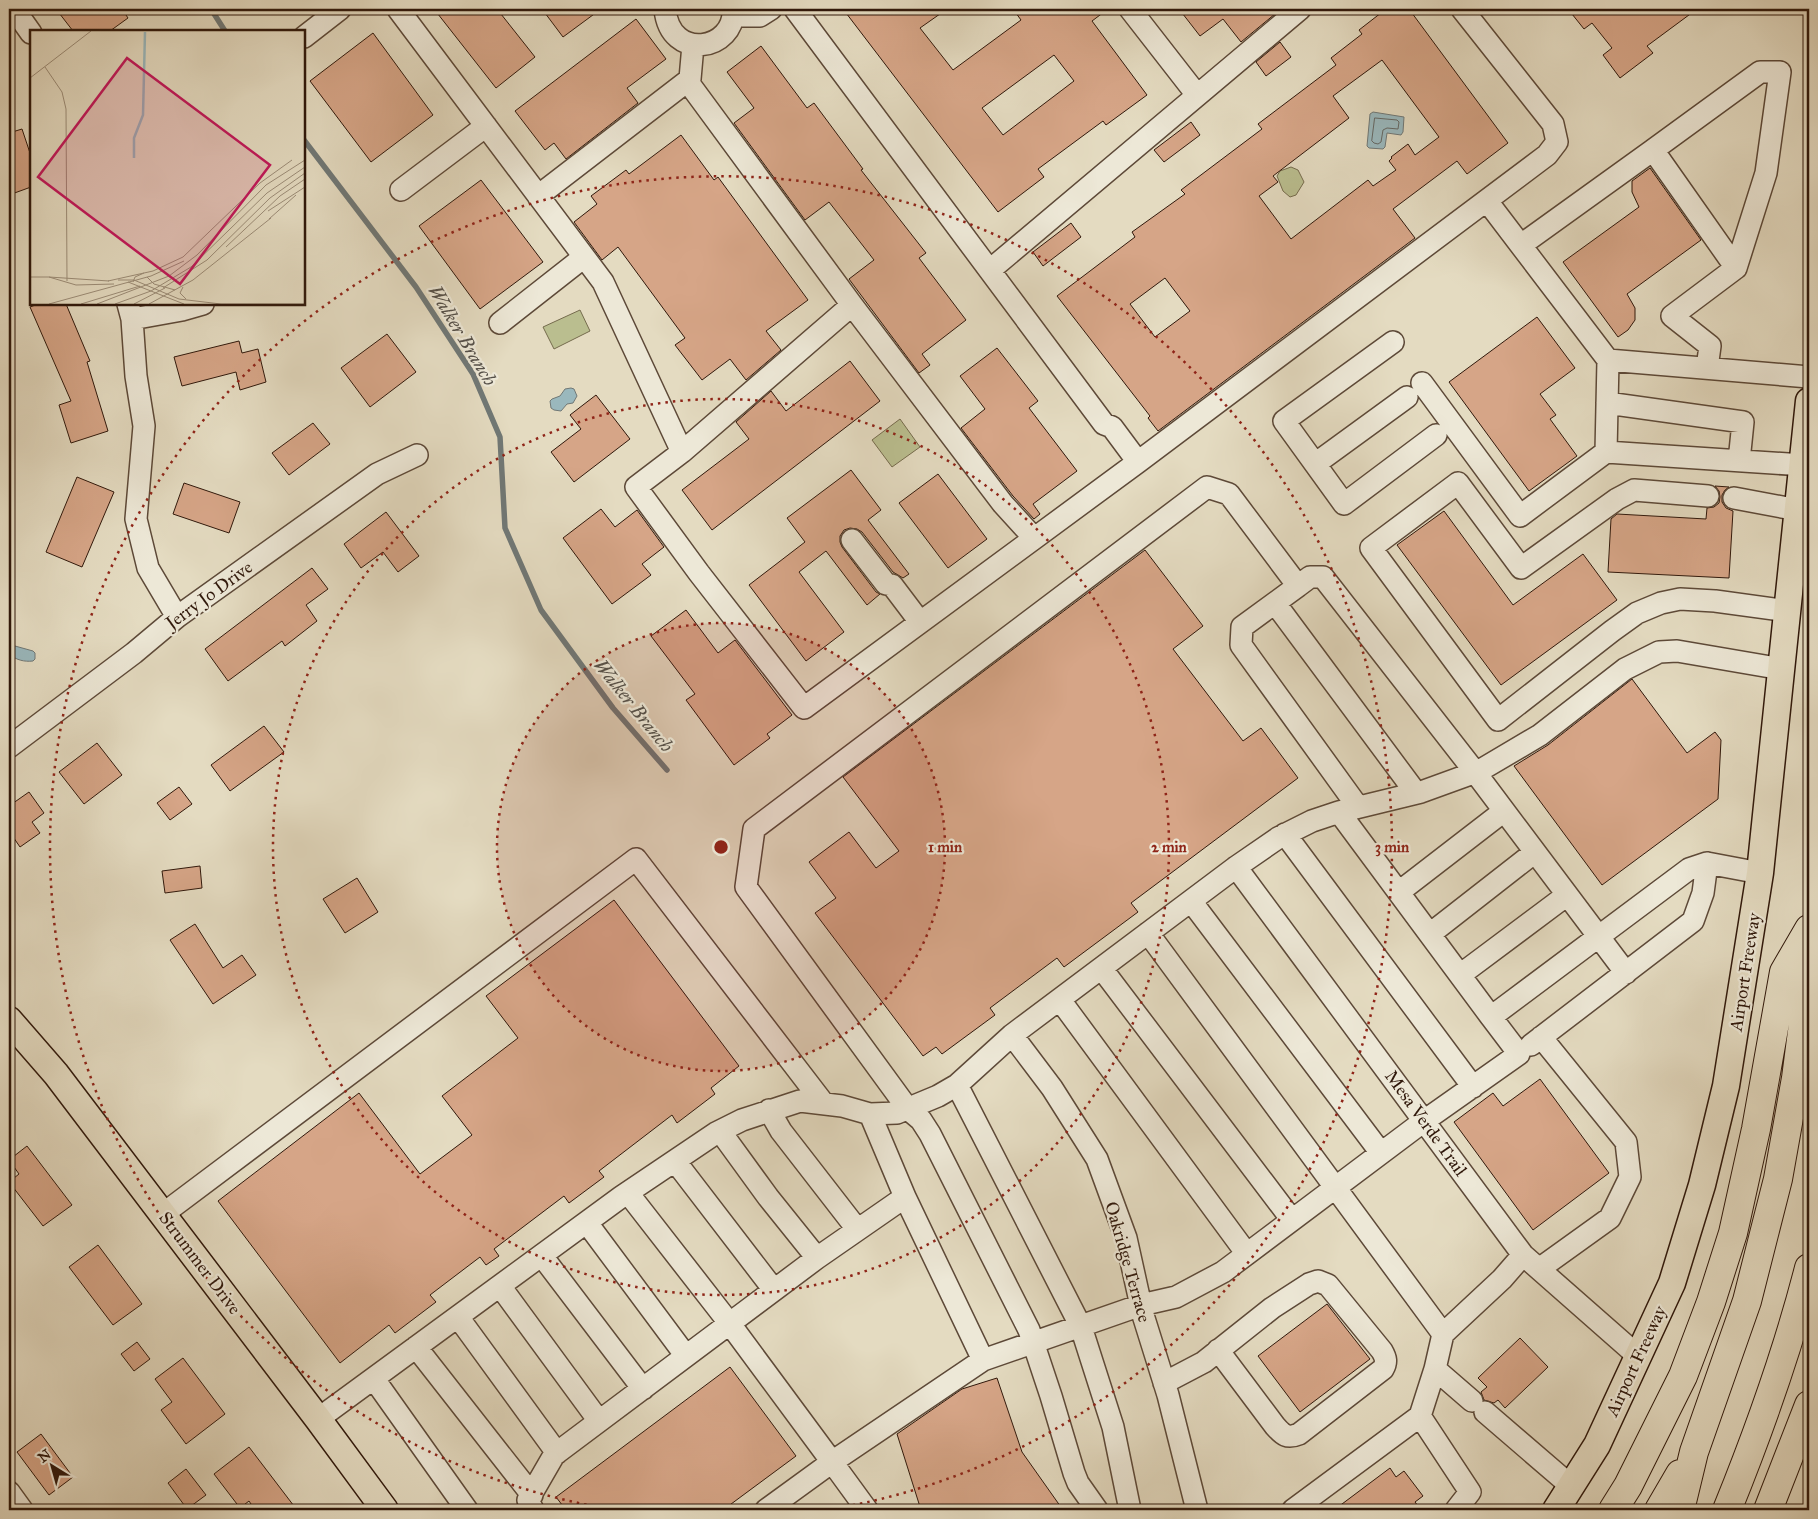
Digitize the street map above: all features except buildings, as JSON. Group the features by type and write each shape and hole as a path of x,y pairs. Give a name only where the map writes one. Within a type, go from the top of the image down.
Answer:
{"highway":[{"path":"1613,1510 1628,1486 1683,1376 1711,1302 1733,1234 1756,1129 1784,972 1809,929"},
{"path":"1680,1510 1694,1452 1747,1301 1778,1179 1796,1078 1809,978"},
{"path":"1727,1510 1773,1386 1799,1306 1809,1268"},
{"path":"1776,1506 1809,1405"},
{"path":"1776,1506 1809,1430"},
{"path":"1659,1510 1694,1452"},
{"path":"1709,1510 1740,1479"}],"main road":[{"name":"Airport Freeway","path":"1556,1510 1597,1445 1672,1283 1706,1167 1726,1086 1760,873 1809,402"},
{"name":"Strummer Drive","path":"9,1020 56,1074 385,1510"}],"street":[{"path":"14,9 30,33"},
{"path":"305,35 340,9"},
{"path":"398,9 603,282 682,452"},
{"path":"666,9 667,23 675,34 679,39 693,46 715,42 728,30 733,12 760,16 771,9"},
{"path":"795,9 1104,424 1112,427 1138,462"},
{"path":"1130,9 1197,95"},
{"path":"990,270 1300,9"},
{"path":"852,305 682,452 636,487 699,573 804,708 1138,462 1548,155 1557,142 1553,124 1462,9"},
{"path":"538,196 688,82 690,79 693,46"},
{"path":"1521,245 1760,72 1780,72 1766,173 1736,268 1672,316 1710,346 1707,368"},
{"path":"688,82 852,305 1003,504 1034,538"},
{"path":"401,190 486,126"},
{"path":"1653,150 1736,268"},
{"path":"1487,201 1608,360 1606,452"},
{"path":"500,323 584,257"},
{"path":"177,617 148,568 136,519 144,426 136,376 130,311 182,310 199,305"},
{"path":"1393,342 1284,421 1344,504 1436,435"},
{"path":"1608,360 1809,377"},
{"path":"1315,464 1414,390 1520,516 1606,452 1803,466"},
{"path":"1607,403 1743,422 1739,461"},
{"name":"Jerry Jo Drive","path":"9,747 134,653 177,617 377,474 418,455"},
{"path":"1514,750 1498,720 1371,548 1458,483 1521,568 1617,499 1634,490 1708,496"},
{"path":"1097,1510 1078,1483 1074,1473 1034,1343 930,1134 921,1120 908,1109 746,888 754,829 1207,487 1229,494 1298,586"},
{"path":"1734,498 1798,510"},
{"path":"852,540 886,584 892,585 920,622"},
{"path":"1519,1054 1399,892 1349,809 1241,645 1242,627 1310,577 1323,577 1475,772 1626,973"},
{"path":"1498,720 1637,613 1661,603 1680,599 1715,601 1788,610"},
{"path":"1275,603 1416,793"},
{"path":"318,1419 628,1193 720,1131 742,1120 800,1101 842,1106 870,1114 897,1113 938,1096 957,1084 1012,1035 1236,867 1285,834 1349,809 1416,793 1475,772 1540,735 1625,668 1659,652 1677,651 1782,669"},
{"path":"1399,892 1504,811"},
{"path":"1285,834 1472,1087"},
{"path":"1430,934 1535,852"},
{"path":"163,1214 636,859 824,1104"},
{"path":"1491,1017 1689,869 1707,863 1760,873"},
{"path":"766,1510 832,1462 983,1360 1140,1305 1176,1297 1223,1272 1424,1121 1519,1054 1693,921 1703,893 1707,863"},
{"name":"Mesa Verde Trail","path":"1236,867 1531,1262 1639,1357"},
{"path":"1460,975 1567,895"},
{"path":"1191,901 1381,1153"},
{"path":"1148,933 1443,1334"},
{"path":"1102,968 1292,1220"},
{"path":"1060,1000 1247,1254"},
{"name":"Oakridge Terrace","path":"1012,1035 1052,1088 1097,1159 1126,1238 1140,1305 1164,1383 1197,1510"},
{"path":"1293,1510 1420,1416 1435,1369 1443,1334 1502,1279 1610,1218 1630,1177 1626,1142 1541,1037"},
{"path":"957,1084 1081,1327 1113,1427 1130,1510"},
{"path":"769,1110 781,1131 858,1229"},
{"path":"870,1114 905,1197 983,1360"},
{"path":"720,1131 768,1197 817,1258"},
{"path":"675,1161 774,1290"},
{"path":"628,1193 730,1324 867,1510"},
{"path":"416,1347 532,1502 554,1455 817,1258 905,1197"},
{"path":"587,1223 686,1356"},
{"path":"542,1256 642,1389"},
{"path":"1164,1383 1204,1362 1218,1350 1272,1308 1309,1284 1318,1281 1328,1285 1382,1351 1386,1358 1386,1364 1382,1370 1299,1434 1291,1437 1282,1434 1275,1426 1218,1350"},
{"path":"500,1286 600,1421"},
{"path":"458,1317 557,1453"},
{"path":"1435,1369 1571,1486"},
{"path":"374,1378 467,1510"},
{"path":"1420,1416 1470,1492 1456,1510"},
{"path":"9,1492 22,1510"}],"green space":[{"path":"1291,167 1298,170 1304,182 1296,195 1290,197 1283,191 1277,176 1280,171"},
{"path":"580,310 590,331 554,349 543,327"},
{"path":"900,419 920,447 892,467 872,440"}],"water":[{"path":"1373,112 1404,117 1403,132 1401,135 1387,133 1383,149 1369,148 1367,146 1370,114"},
{"path":"565,389 574,389 577,396 573,403 567,404 561,411 551,408 550,401 552,399 560,396"},
{"path":"15,646 33,651 35,659 27,661 13,657 10,655 11,648"}],"waterway":[{"name":"Walker Branch","path":"211,9 224,30"},
{"name":"Walker Branch","path":"305,141 416,287 473,374 500,437 505,528 541,610 613,708 667,770"}]}
